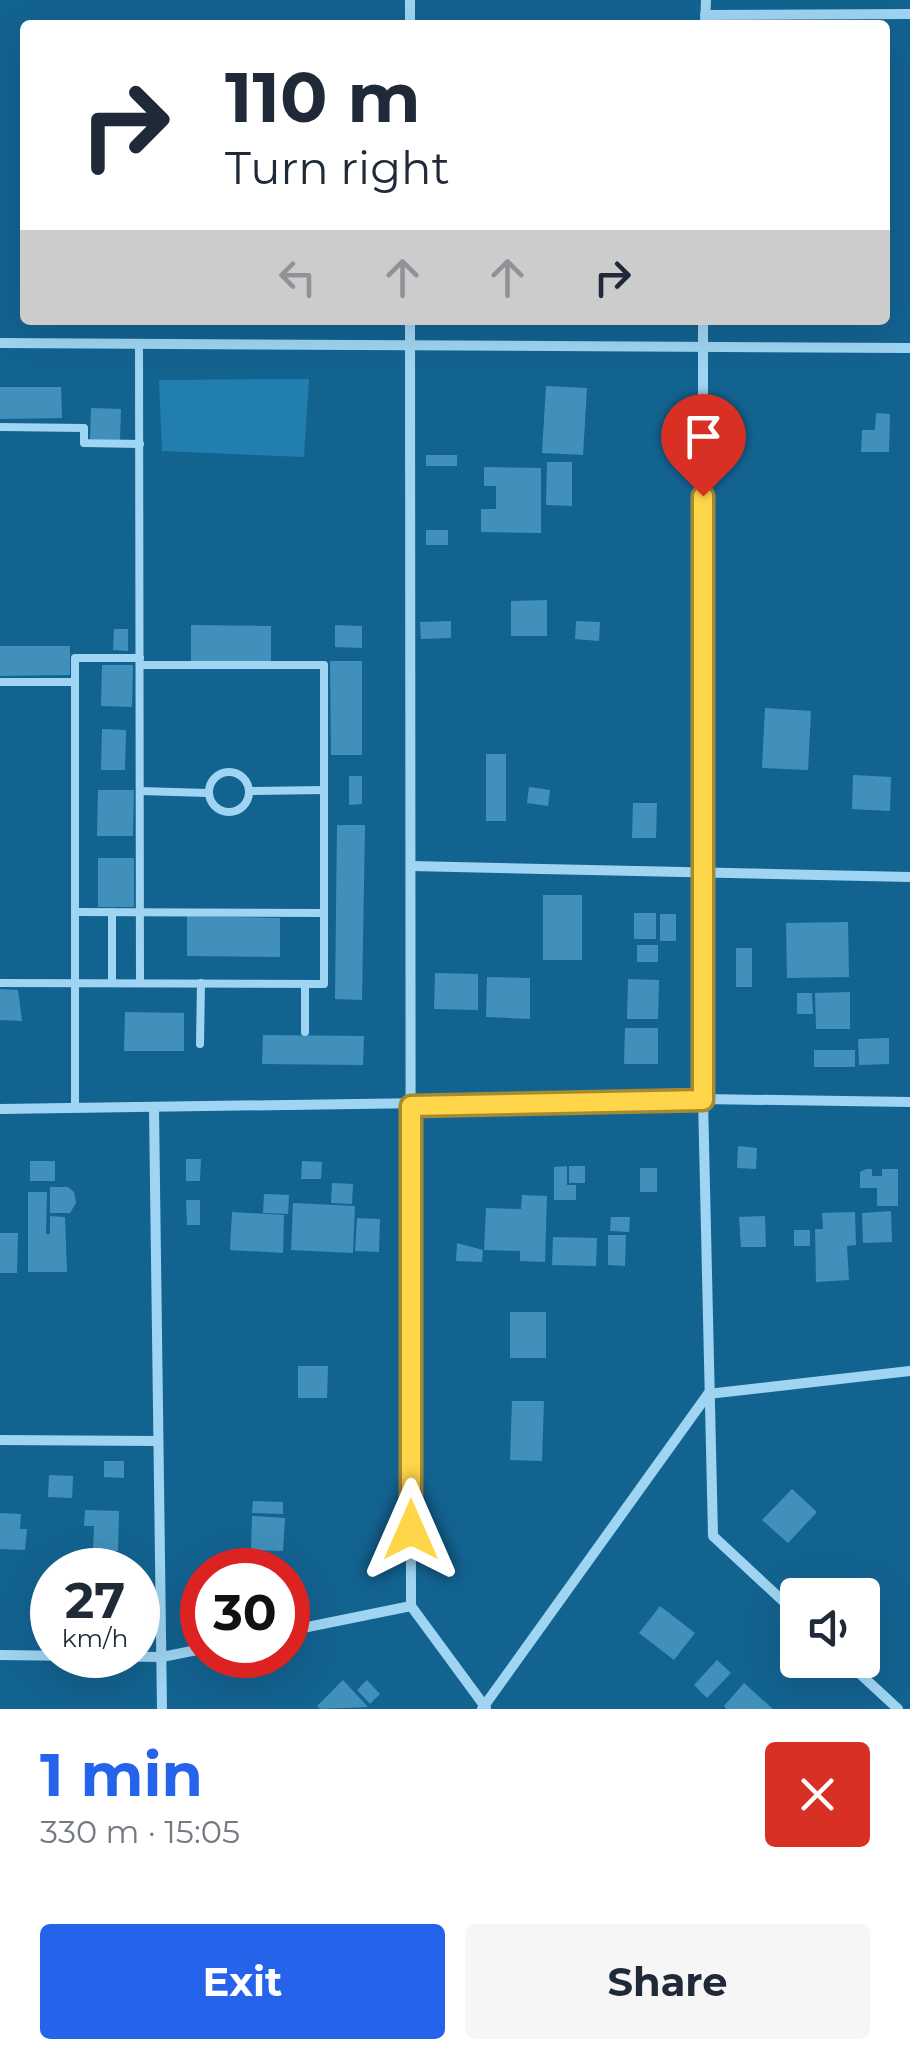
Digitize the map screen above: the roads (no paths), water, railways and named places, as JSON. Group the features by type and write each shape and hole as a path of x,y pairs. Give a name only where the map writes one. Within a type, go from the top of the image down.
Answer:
{"street":[{"path":"706,0 705,20 910,14"},
{"path":"410,325 411,1606 485,1708 708,1394 910,1371"},
{"path":"702,325 703,1100 712,1536 780,1598"},
{"path":"0,343 910,348"},
{"path":"411,866 910,877"},
{"path":"0,1109 703,1100 910,1102"},
{"path":"154,1108 162,1709"},
{"path":"0,1440 158,1441"},
{"path":"310,1627 411,1606"},
{"path":"0,1655 162,1657 180,1653"},
{"path":"864,1678 898,1709"}],"lane":[{"path":"139,343 140,983"},
{"path":"0,427 84,428 84,443 140,444"},
{"path":"0,983 76,983 140,983 324,984 324,665 75,658 74,682 76,983 75,1108"},
{"path":"0,682 74,682"},
{"path":"208,793 218,775 228,772 238,774 249,791"},
{"path":"249,791 324,790"},
{"path":"140,791 208,793"},
{"path":"208,793 219,811 229,813 240,810 249,791"},
{"path":"75,912 324,913"},
{"path":"112,912 112,983"},
{"path":"200,1044 201,984"},
{"path":"305,1032 306,984"}]}
